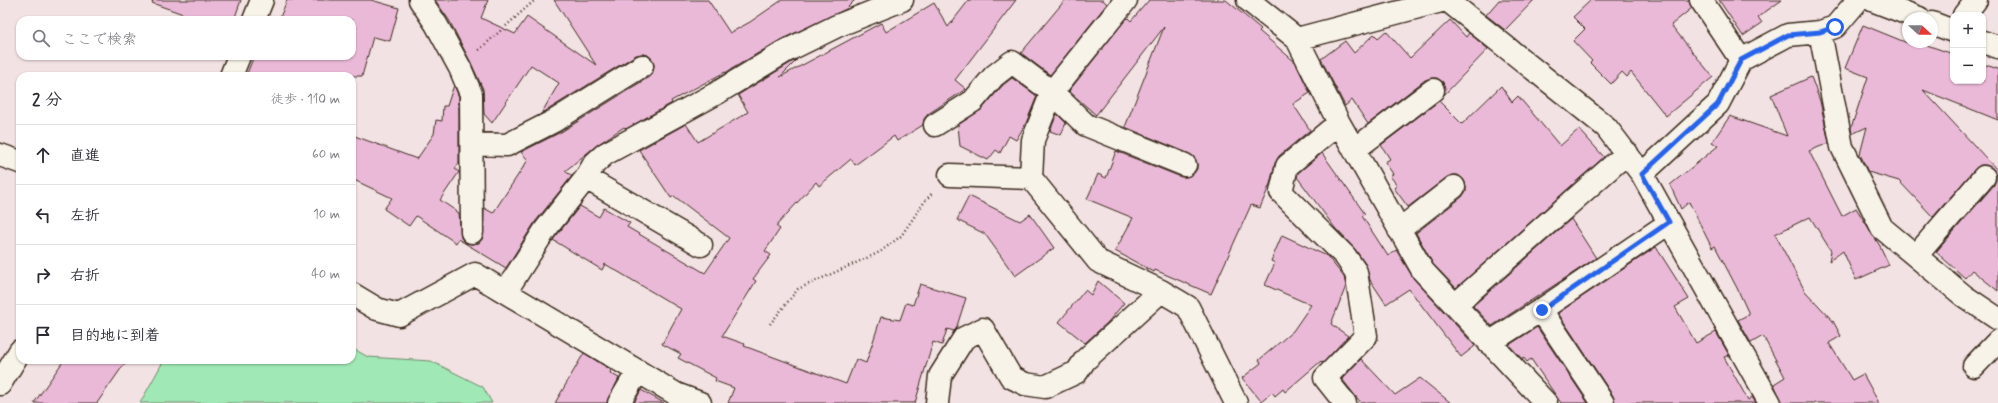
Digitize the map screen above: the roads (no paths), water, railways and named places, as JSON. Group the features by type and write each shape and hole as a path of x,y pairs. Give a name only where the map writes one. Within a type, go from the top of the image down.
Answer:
{"street":[{"path":"256,16 262,0"},
{"path":"420,0 436,24 460,68 471,94 473,144 472,232"},
{"path":"506,291 545,230 586,178 594,164 605,154 717,93 786,51 837,26 902,0"},
{"path":"1126,0 1052,92 1033,140 1031,178 1098,261 1162,291 1188,306 1236,403"},
{"path":"1248,0 1297,39 1339,123 1423,271 1546,403"},
{"path":"1297,39 1446,0 1606,127 1642,174 1728,325 1770,403"},
{"path":"1701,0 1741,60"},
{"path":"1642,174 1718,104 1741,60 1788,35 1820,32 1835,27 1858,0"},
{"path":"1872,0 1903,12"},
{"path":"1964,12 1976,0"},
{"path":"1820,32 1842,147 1882,228 1964,296 1998,319"},
{"path":"1986,43 1998,47"},
{"path":"233,72 237,60"},
{"path":"935,125 973,101 994,76 1012,62 1052,92 1086,125 1185,166"},
{"path":"473,144 507,145 554,120 642,66"},
{"path":"1354,150 1432,90"},
{"path":"1339,123 1287,166 1281,192 1345,256 1356,272 1366,336 1325,378 1345,403"},
{"path":"1455,305 1627,154"},
{"path":"0,155 16,161"},
{"path":"950,175 1031,178"},
{"path":"1916,256 1984,177"},
{"path":"586,178 702,245"},
{"path":"1400,230 1454,187"},
{"path":"1489,342 1542,310 1669,222"},
{"path":"356,296 377,309 399,315 475,274 506,291 676,394 700,403"},
{"path":"937,403 940,376 964,338 983,329 1011,377 1025,384 1045,388 1077,372 1085,360 1162,291"},
{"path":"1542,310 1603,403"},
{"path":"1974,366 1998,341"},
{"path":"0,384 16,357"},
{"path":"619,403 638,370"}]}
